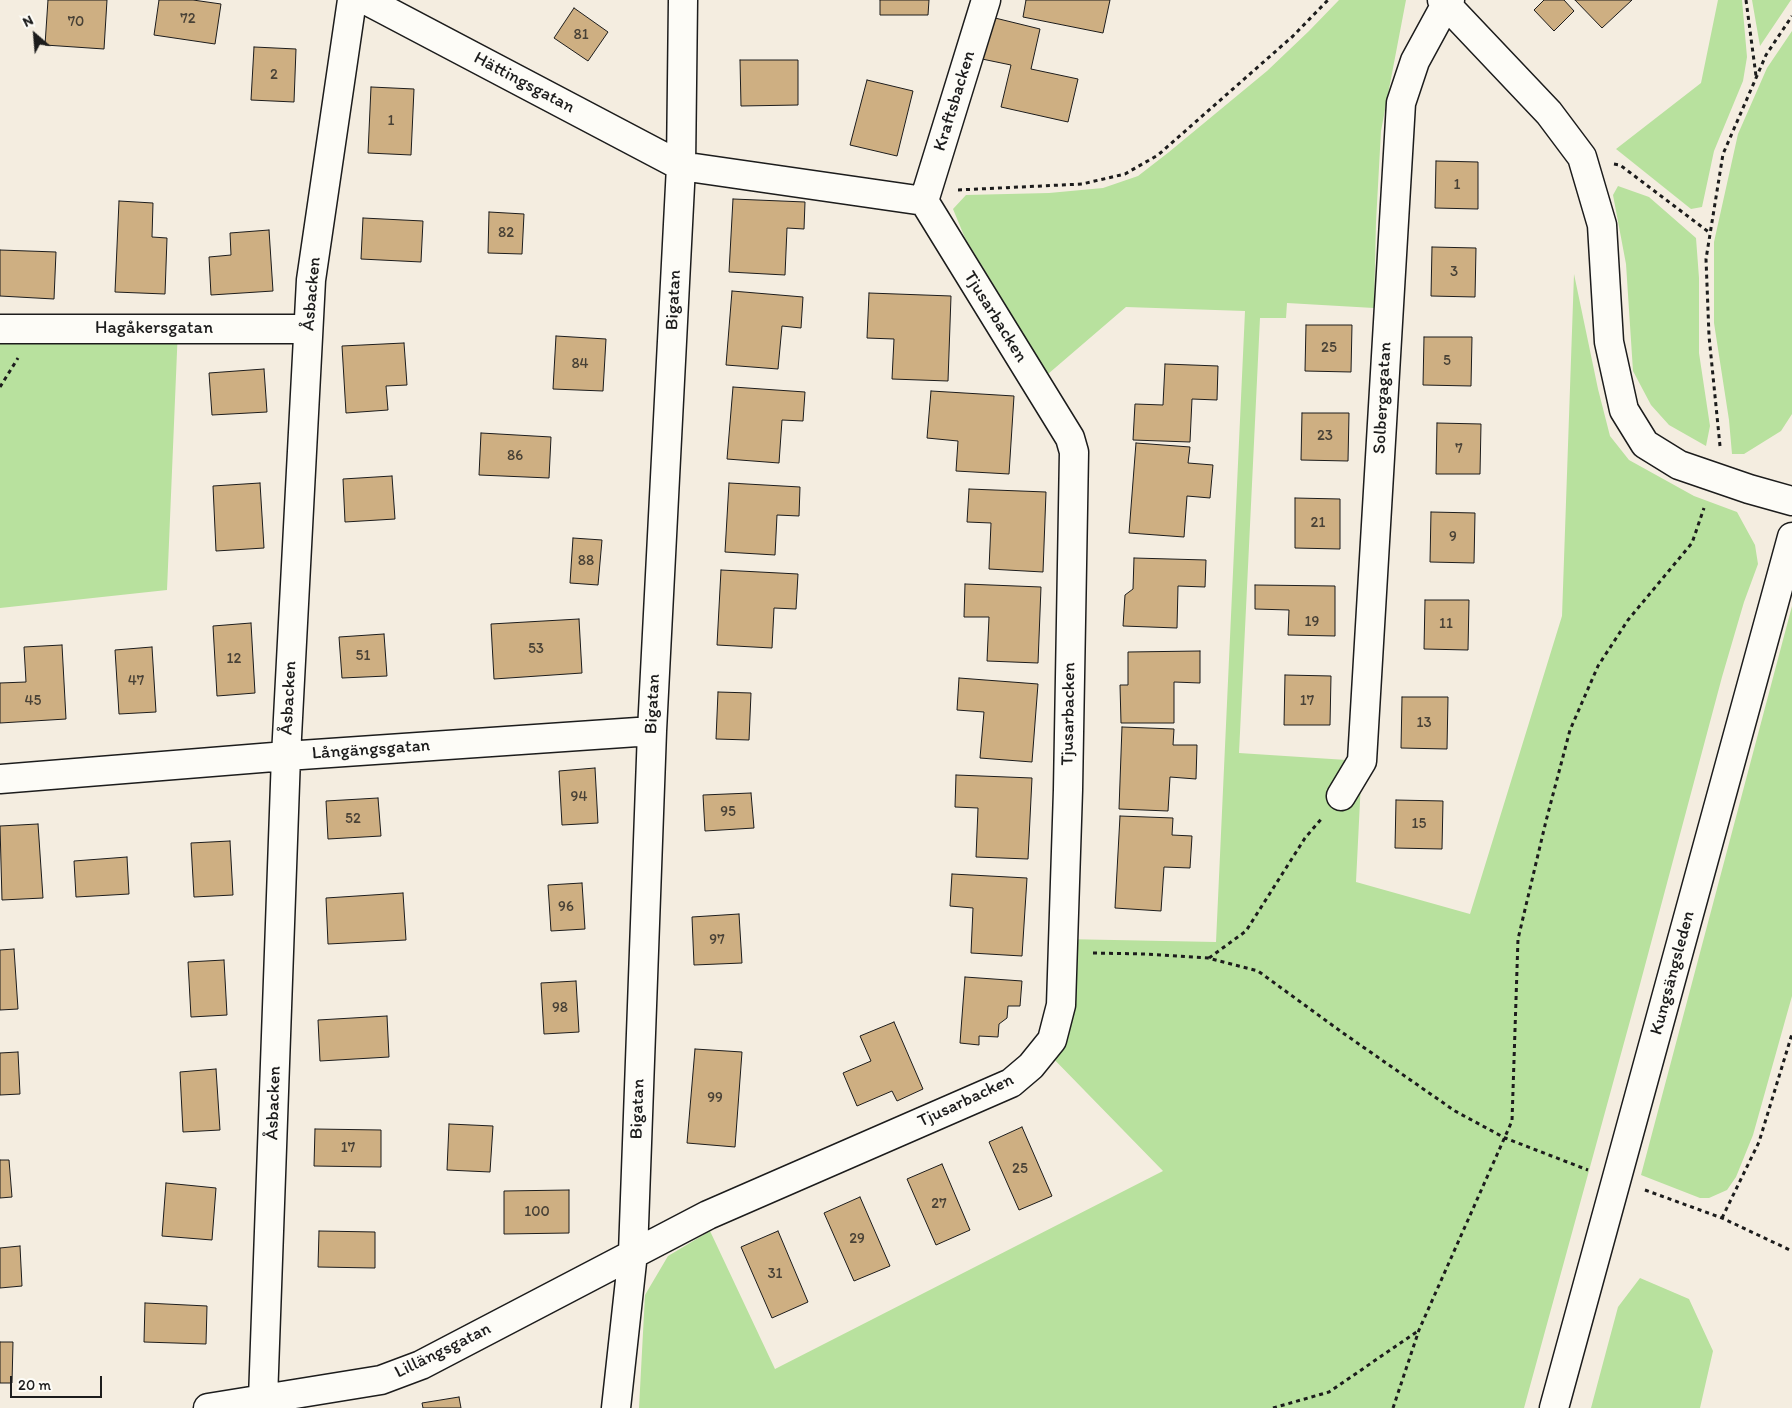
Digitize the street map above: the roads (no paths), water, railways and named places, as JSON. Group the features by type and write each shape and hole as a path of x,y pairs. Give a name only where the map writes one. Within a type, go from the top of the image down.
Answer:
{"street":[{"name":"Åsbacken","path":"263,1399 286,756 311,280 352,0"},
{"name":"Hättingsgatan","path":"366,0 681,166"},
{"name":"Bigatan","path":"616,1408 633,1253 652,731 681,166 683,0"},
{"name":"Kraftsbacken","path":"924,201 986,0"},
{"name":"Solbergagatan","path":"1341,796 1362,761 1401,103 1415,61 1446,1 1549,113 1582,157 1602,225 1609,342 1624,410 1645,444 1679,464 1749,489 1792,501"},
{"path":"681,166 924,201"},
{"name":"Tjusarbacken","path":"633,1253 708,1215 1011,1083 1031,1066 1052,1040 1060,1005 1062,952 1068,790 1074,452 1070,438 924,201"},
{"name":"Hagåkersgatan","path":"0,329 308,329"},
{"name":"Kungsängsleden","path":"1554,1408 1792,537"},
{"name":"Långängsgatan","path":"0,779 286,756 652,731"},
{"name":"Lillängsgatan","path":"208,1408 380,1380 421,1365 633,1253"}]}
